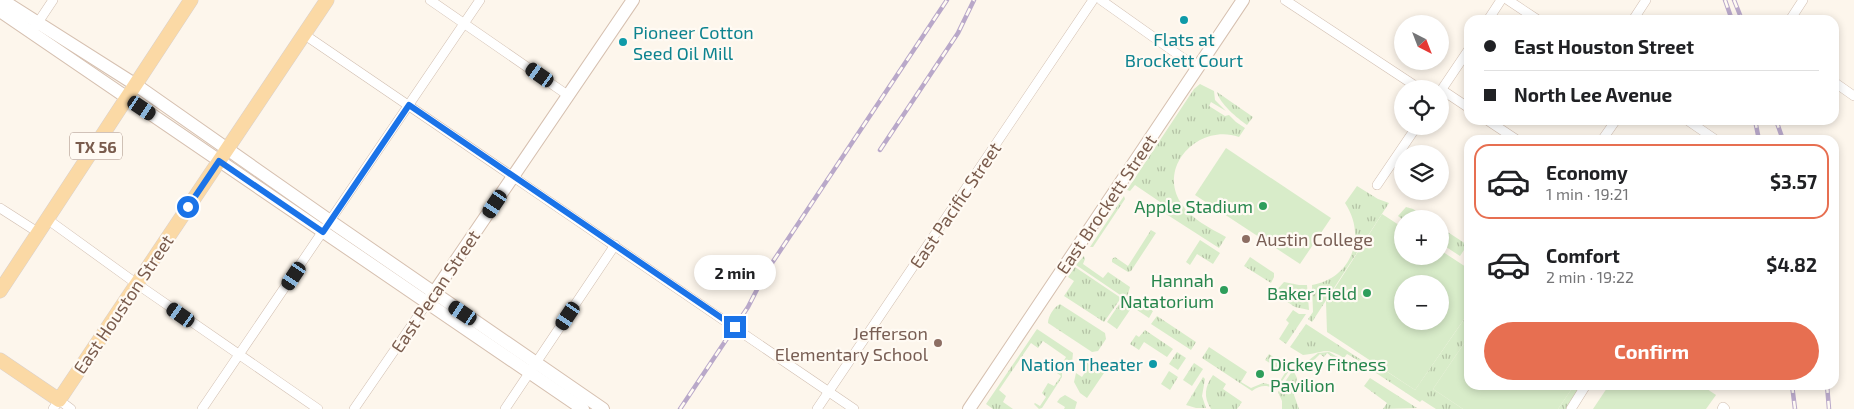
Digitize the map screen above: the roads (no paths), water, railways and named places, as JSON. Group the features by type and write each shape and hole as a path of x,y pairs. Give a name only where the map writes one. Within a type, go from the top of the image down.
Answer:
{"main road":[{"name":"TX 56","path":"0,291 191,0"},
{"name":"East Houston Street","path":"56,405 327,0"},
{"path":"0,360 56,405"}],"street":[{"path":"2,0 34,28 127,98 223,155 533,368 603,409"},
{"path":"34,28 53,0"},
{"path":"430,0 570,96"},
{"path":"202,409 480,0"},
{"name":"East Pecan Street","path":"354,409 570,96 633,0"},
{"name":"East Pacific Street","path":"817,409 1093,0"},
{"path":"1101,0 1198,68"},
{"name":"East Brockett Street","path":"968,409 1243,0"},
{"path":"1285,0 1406,80"},
{"path":"1491,15 1501,0"},
{"path":"1508,0 1530,15"},
{"path":"1636,15 1646,0"},
{"path":"1793,15 1803,0"},
{"path":"0,11 114,71 136,85 223,155"},
{"path":"305,35 854,409"},
{"path":"1448,80 1464,56"},
{"path":"106,83 114,71"},
{"path":"1839,86 1854,96"},
{"path":"1449,96 1464,105"},
{"path":"1494,125 1510,135"},
{"path":"1694,125 1709,135"},
{"path":"1377,184 1411,135"},
{"path":"0,208 39,233"},
{"path":"48,220 318,409"},
{"path":"505,409 615,245"},
{"path":"533,368 583,409"},
{"path":"1570,409 1583,390"},
{"path":"56,405 71,409"}],"railway":[{"path":"680,409 748,307 766,272 947,0"},
{"path":"880,150 958,33 974,0"},
{"path":"1725,0 1730,15"},
{"path":"1734,0 1740,15"},
{"path":"1756,125 1758,135"},
{"path":"1778,125 1781,135"},
{"path":"1793,390 1795,409"},
{"path":"1827,390 1829,409"}],"place":[{"name":"Flats at Brockett Court","path":"1184,20"},
{"name":"Pioneer Cotton Seed Oil Mill","path":"623,42"},
{"name":"Apple Stadium","path":"1263,206"},
{"name":"Austin College","path":"1246,239"},
{"name":"Hannah Natatorium","path":"1224,290"},
{"name":"Baker Field","path":"1367,293"},
{"name":"Jefferson Elementary School","path":"938,343"},
{"name":"Nation Theater","path":"1153,364"},
{"name":"Dickey Fitness Pavilion","path":"1260,374"}]}
